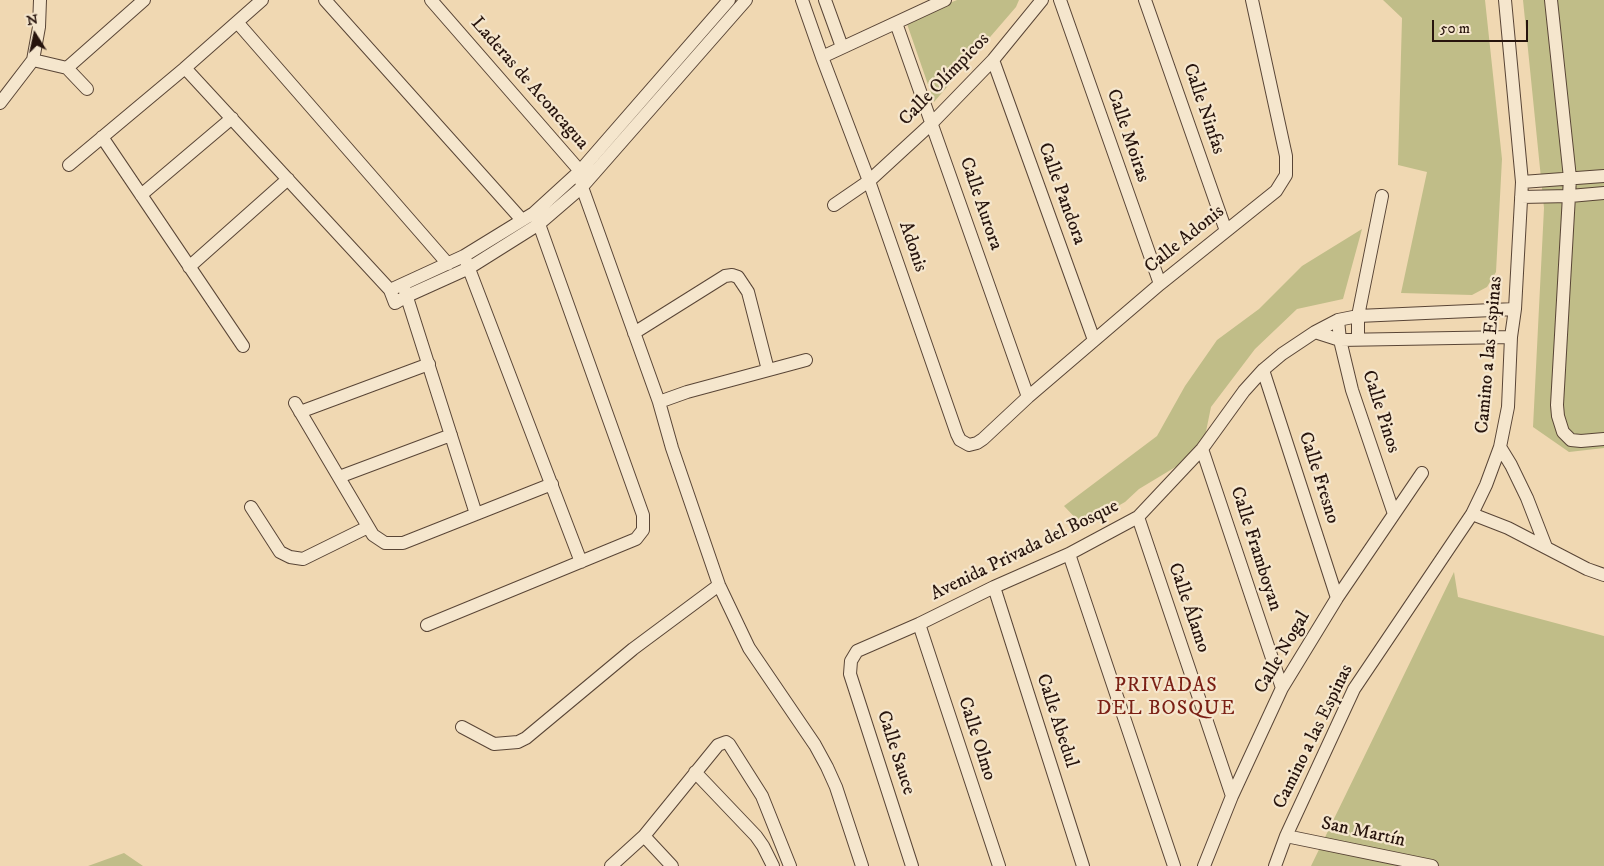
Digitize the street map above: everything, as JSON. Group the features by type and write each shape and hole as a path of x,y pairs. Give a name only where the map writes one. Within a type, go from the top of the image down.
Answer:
{"street":[{"path":"0,102 33,60 40,0"},
{"path":"68,68 144,0"},
{"path":"69,165 185,68 262,0"},
{"path":"325,0 522,220"},
{"name":"Laderas de Aconcagua","path":"431,0 580,171"},
{"path":"390,290 464,256 522,220 536,219 729,0"},
{"path":"185,68 390,290 395,304 407,296 469,268 582,187 746,0"},
{"name":"Adonis","path":"802,0 869,181 957,434 960,440 969,445"},
{"path":"825,0 842,47"},
{"path":"822,57 945,0"},
{"name":"Calle Olímpicos","path":"834,205 869,181 932,124 992,60 1042,0"},
{"name":"Calle Moiras","path":"1060,0 1160,284"},
{"name":"Calle Ninfas","path":"1144,0 1226,230"},
{"name":"Calle Adonis","path":"969,445 983,439 1028,397 1160,284 1276,191 1286,175 1286,156 1252,0"},
{"name":"Camino a las Espinas","path":"1275,866 1286,836 1354,689 1472,514 1486,485 1500,447 1508,407 1511,337 1515,309 1522,196 1505,0"},
{"path":"1552,0 1570,178 1557,405 1558,416 1563,432 1571,440 1604,439"},
{"path":"237,22 448,264"},
{"name":"Calle Aurora","path":"896,23 1028,397"},
{"path":"33,60 68,68 87,89"},
{"name":"Calle Pandora","path":"992,60 1094,340"},
{"path":"141,194 232,118"},
{"path":"102,137 243,346"},
{"path":"580,171 582,187 659,402 672,448 719,585 749,648 815,745 827,766 836,787 862,866"},
{"path":"1522,182 1604,176"},
{"path":"190,267 288,179"},
{"path":"1522,196 1570,196 1604,193"},
{"path":"1358,338 1358,316 1382,196"},
{"path":"427,626 636,539 643,530 643,515 536,219"},
{"path":"464,256 581,562"},
{"path":"634,333 725,276 732,275 738,278 748,292 768,370"},
{"path":"402,284 476,514"},
{"name":"Avenida Privada del Bosque","path":"857,652 994,587 1069,554 1138,517 1202,449 1244,391 1263,370 1282,354 1315,332 1338,320 1358,316 1515,309"},
{"name":"Calle Pinos","path":"1338,320 1340,340 1352,390 1394,514"},
{"path":"1315,332 1340,340 1358,338 1511,337"},
{"path":"659,402 687,392 806,360"},
{"path":"429,364 298,407 373,535 385,544 403,543 552,484"},
{"name":"Calle Fresno","path":"1263,370 1337,598"},
{"path":"339,477 451,435"},
{"path":"1500,447 1527,498 1546,547"},
{"name":"Calle Framboyan","path":"1202,449 1282,688"},
{"name":"Calle Nogal","path":"1204,866 1232,796 1282,688 1337,598 1422,473"},
{"path":"251,507 280,552 290,557 303,559 368,527"},
{"path":"1472,514 1508,528 1587,569 1604,575"},
{"name":"Calle Álamo","path":"1138,517 1232,796"},
{"path":"1069,554 1174,866"},
{"path":"462,727 494,744 518,742 526,738 633,648 719,585"},
{"name":"Calle Abedul","path":"994,587 1083,866"},
{"name":"Calle Olmo","path":"918,624 998,866"},
{"name":"Calle Sauce","path":"857,652 851,661 850,674 912,866"},
{"path":"611,866 644,836 718,745 726,742 754,782 765,802 790,866"},
{"path":"696,772 756,836 773,866"},
{"path":"644,836 672,866"},
{"name":"San Martín","path":"1286,836 1432,866"}],"shaded area":[{"path":"957,0 1019,0 1016,7 934,102 906,21"},
{"path":"1383,0 1485,0 1502,159 1496,272 1487,287 1472,295 1401,293 1427,172 1398,165 1402,18"},
{"path":"1523,0 1604,0 1604,448 1569,452 1533,427 1544,208"},
{"path":"1362,229 1343,299 1297,309 1255,349 1211,407 1202,451 1139,489 1125,502 1083,526 1064,506 1157,436 1185,386 1217,340 1259,309 1302,266"},
{"path":"1454,572 1458,597 1604,636 1604,866 1311,866"},
{"path":"124,853 143,866 88,866"}],"district":[{"name":"PRIVADAS DEL BOSQUE","path":"1166,698"}]}
